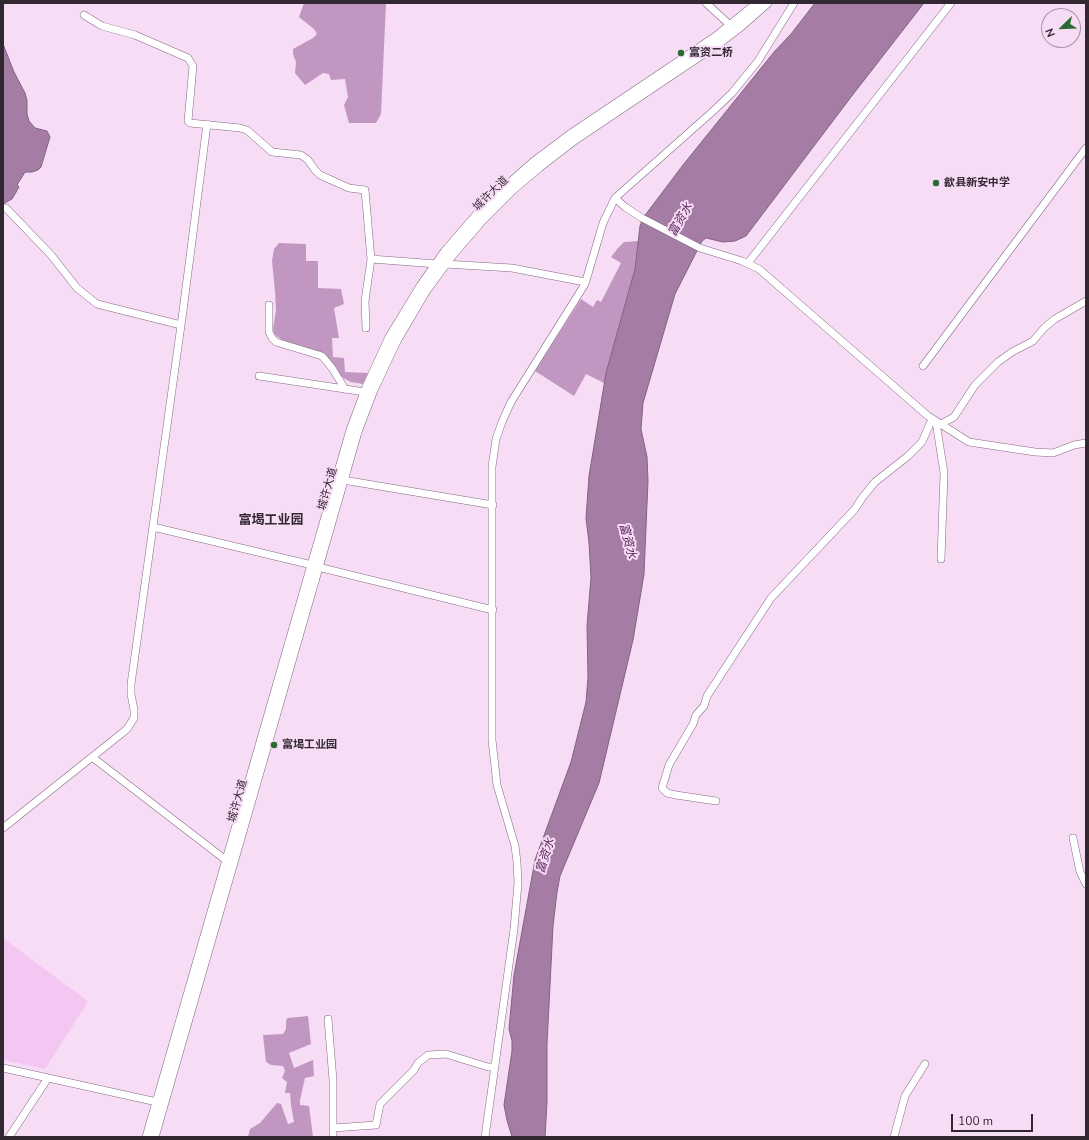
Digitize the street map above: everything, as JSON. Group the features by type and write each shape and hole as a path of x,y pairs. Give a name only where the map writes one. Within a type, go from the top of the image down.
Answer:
{"main road":[{"name":"城许大道","path":"147,1137 227,860 315,566 357,432 383,368 396,341 441,264 477,215 508,185 534,162 570,135 731,26 758,3"},
{"name":"城许大道","path":"154,1137 315,566 351,430 365,392 382,354 400,320 421,286 497,205 539,167 586,132 720,42 767,3"}],"street":[{"path":"706,3 731,26"},
{"path":"485,1137 514,929 518,878 515,846 499,794 494,758 492,722 493,457 496,439 511,402 586,282 603,223 616,198 732,93 758,61 794,3"},
{"path":"748,263 951,3"},
{"path":"84,15 102,26 136,35 188,58 192,66 188,121 190,123 247,130 272,152 301,155 308,160 320,175 349,188 365,190 371,259 365,301 366,328"},
{"path":"3,828 127,728 134,718 131,684 181,325 207,124"},
{"path":"923,366 1086,148"},
{"path":"616,198 625,207 642,218 700,248 748,263 759,269 853,352 936,422 968,442 1035,452 1054,453 1074,445 1086,443"},
{"path":"6,208 46,249 77,288 97,304 181,325"},
{"path":"371,259 512,268 586,282"},
{"path":"716,801 667,793 662,788 669,765 693,724 696,714 704,706 707,696 771,598 855,509 875,482 908,456 922,442 936,422 955,416 975,385 998,362 1012,352 1033,342 1045,327 1086,300"},
{"path":"269,305 269,332 272,338 276,342 322,356 332,368 345,390"},
{"path":"259,376 365,392"},
{"path":"936,422 944,473 941,559"},
{"path":"343,480 493,505"},
{"path":"153,527 492,610"},
{"path":"92,757 227,860"},
{"path":"1073,838 1080,872 1086,884"},
{"path":"328,1019 333,1080 333,1137"},
{"path":"333,1128 376,1125 380,1104 414,1070 418,1063 428,1055 446,1054 495,1068"},
{"path":"894,1137 906,1096 925,1064"},
{"path":"3,1068 157,1102"},
{"path":"9,1137 48,1078"}],"shaded area":[{"path":"304,3 386,3 381,114 376,123 349,123 344,105 348,97 345,79 331,80 329,74 323,73 305,85 295,73 296,62 293,49 313,38 317,34 314,29 299,17"},
{"path":"639,241 635,269 604,383 586,374 574,396 535,371 581,299 593,307 597,300 601,302 621,263 611,257 618,248 624,242"},
{"path":"279,243 306,244 306,261 318,261 318,288 341,289 344,304 334,308 339,338 332,338 333,357 344,358 345,372 368,373 363,384 351,382 345,379 329,361 282,340 274,334 273,328 276,311 272,261 274,249"},
{"path":"3,938 88,1002 45,1069 3,1060"},
{"path":"308,1016 311,1044 289,1053 294,1068 313,1060 314,1076 305,1078 300,1105 309,1106 313,1137 248,1137 250,1129 260,1123 277,1103 281,1104 288,1124 294,1122 290,1093 285,1093 287,1082 282,1078 285,1071 283,1066 271,1065 266,1062 263,1035 283,1034 286,1029 286,1020 288,1018"}],"water":[{"name":"富资水","path":"815,3 924,3 746,236 735,241 723,242 706,238 702,241 675,294 643,403 641,429 647,457 648,481 644,574 633,640 599,783 560,876 557,892 553,926 547,1044 547,1102 545,1137 512,1137 504,1105 512,1051 512,1041 509,1029 514,975 535,860 571,762 586,702 588,677 587,626 591,577 586,518 589,476 606,373 635,269 640,226 643,218 683,165"},
{"path":"3,44 14,72 25,93 29,121 35,128 47,131 50,137 41,167 32,172 25,172 17,185 19,187 12,199 3,204"}],"place":[{"name":"富资二桥","path":"681,53"},
{"name":"歙县新安中学","path":"936,183"},
{"name":"富堨工业园","path":"274,745"}],"district":[{"name":"富堨工业园","path":"271,521"}]}
